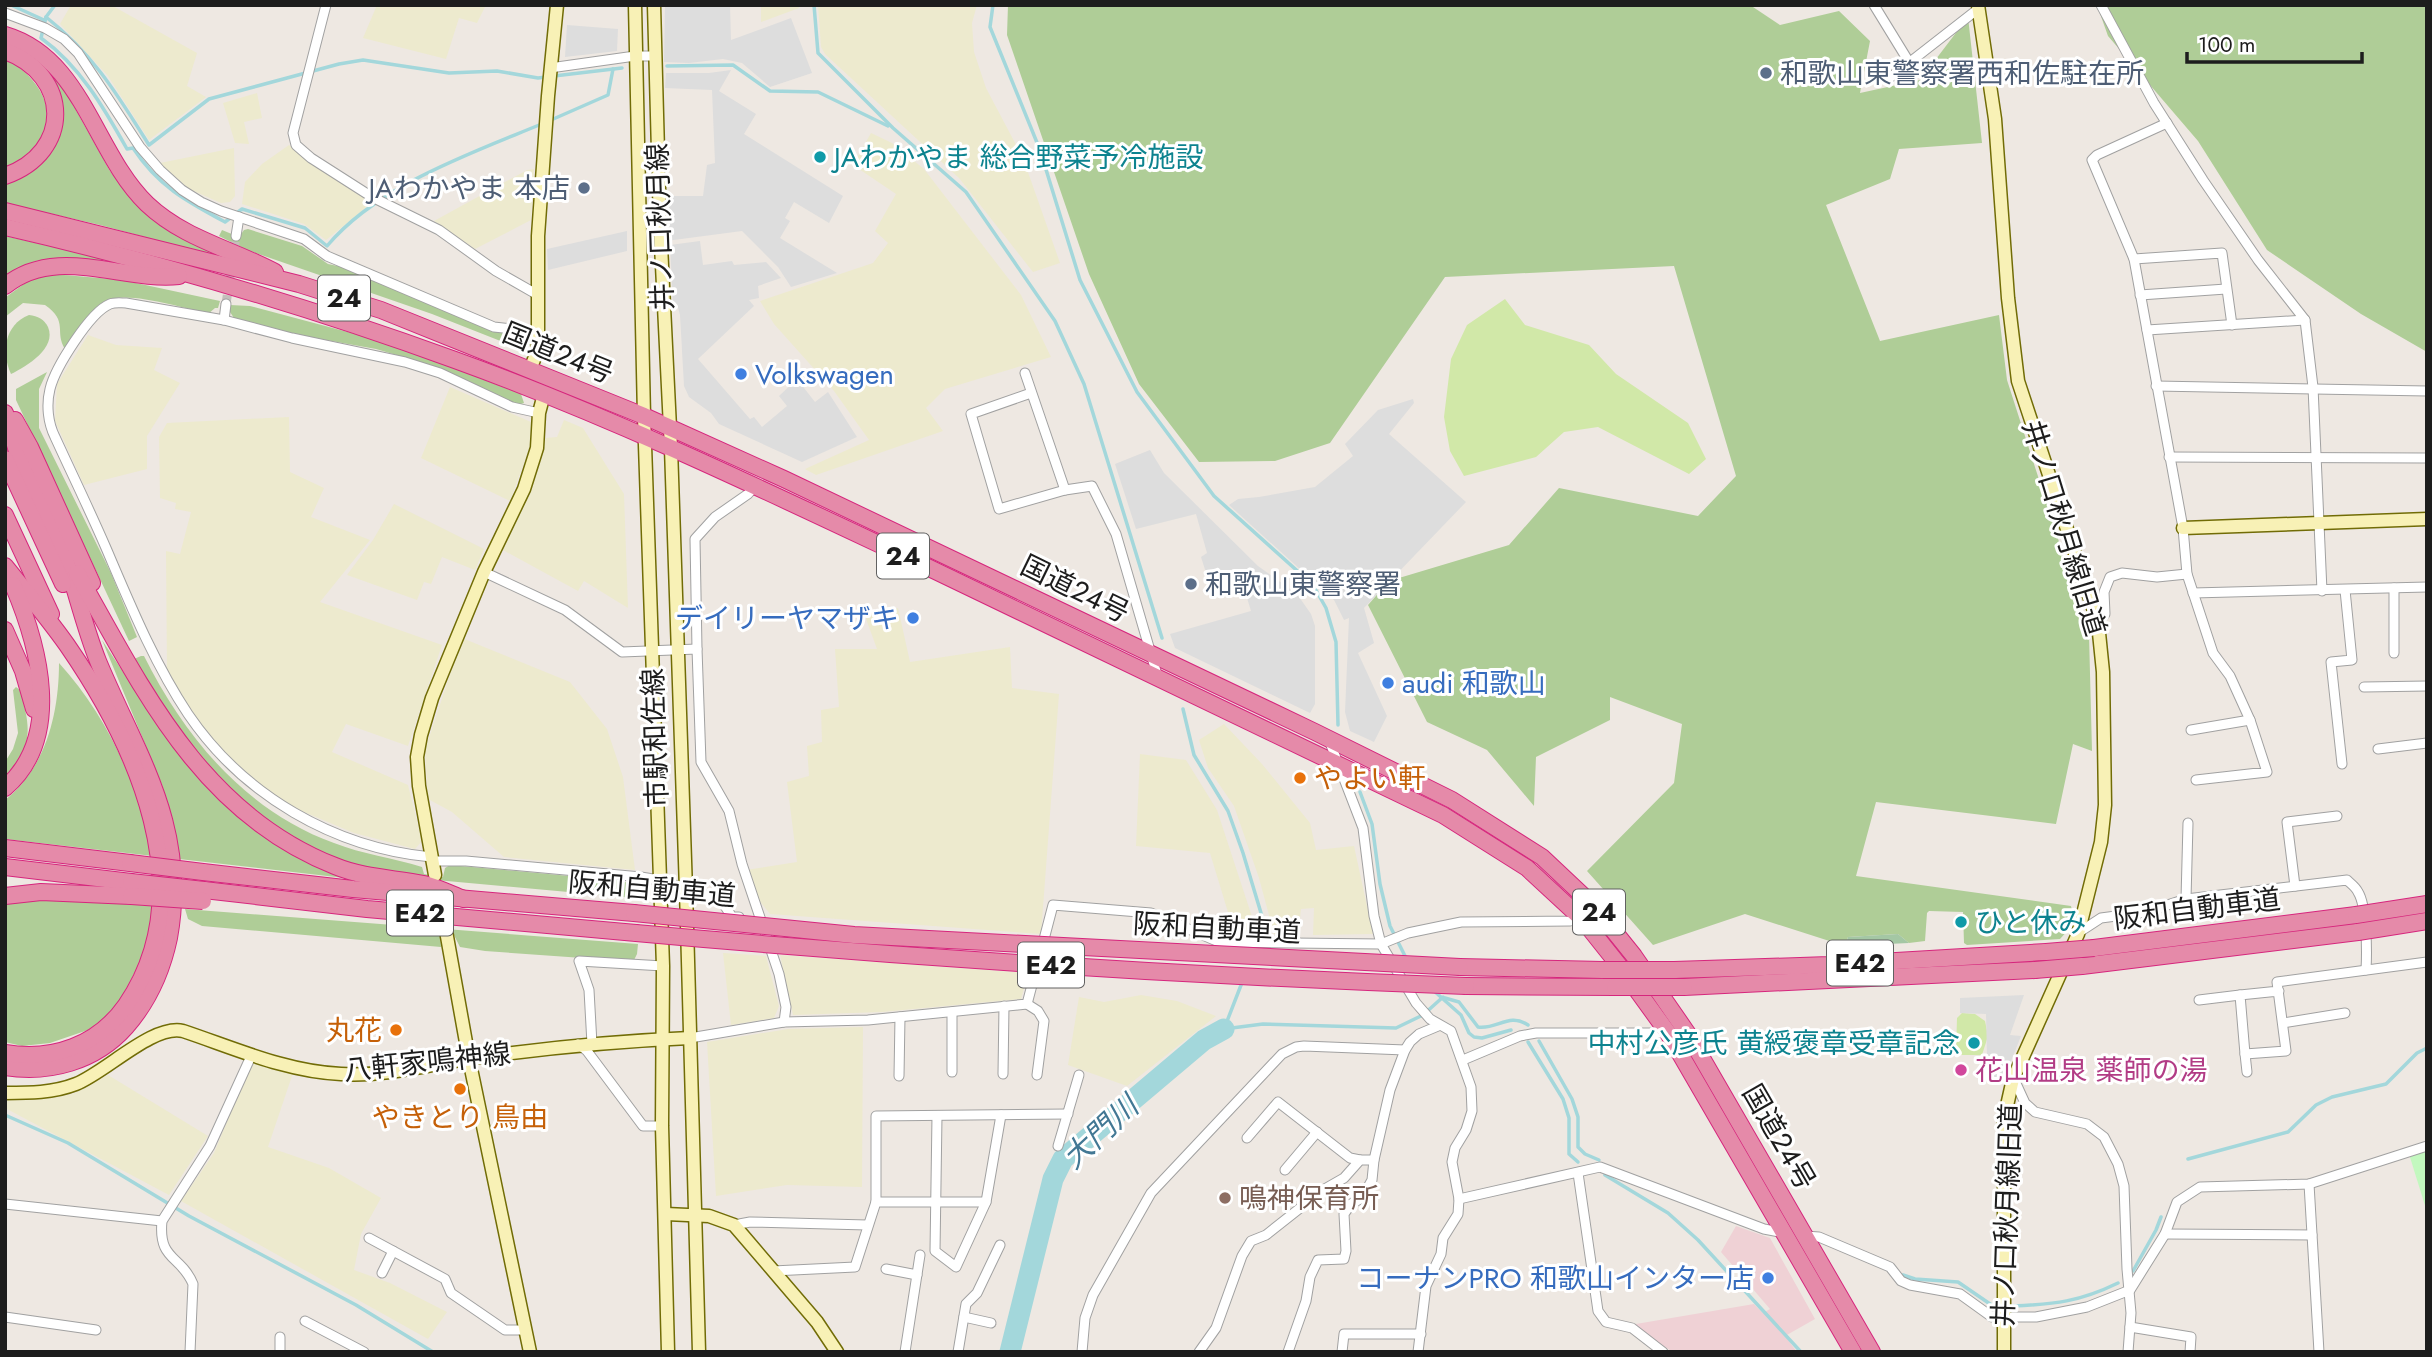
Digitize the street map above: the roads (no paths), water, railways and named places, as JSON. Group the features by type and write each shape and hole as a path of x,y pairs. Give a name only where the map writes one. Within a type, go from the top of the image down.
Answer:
{"highway":[{"path":"5,35 40,52 56,66 77,96 118,169 155,211 187,233 255,261 299,284"},
{"path":"5,51 26,61 43,77 53,94 55,114 52,133 43,150 28,165 5,176"},
{"name":"国道24号","path":"5,211 299,284 381,310 644,416 797,484 1452,800 1542,857 1593,905 1634,956 1688,1034 1872,1352"},
{"name":"国道24号","path":"5,227 92,247 305,310 442,355 544,394 755,486 1443,815 1527,868 1582,919 1621,968 1668,1033 1853,1352"},
{"path":"5,286 25,274 52,267 84,267 158,279 189,275"},
{"path":"5,406 30,447 133,673"},
{"path":"5,412 13,461 133,673 164,723 191,758 238,807 276,836 310,856 341,869 379,878 425,884 464,899"},
{"path":"5,441 98,660 144,760 167,826 174,883 168,943 154,985 141,1009 123,1031 102,1048 60,1067 29,1070 5,1067"},
{"path":"5,515 66,644"},
{"path":"58,541 98,660"},
{"path":"5,566 66,644 103,702 141,786 152,822 161,881 160,910 154,942 138,984 122,1010 104,1029 87,1041 55,1053 31,1056 5,1053"},
{"path":"5,566 30,630 39,669 41,695 39,726 32,753 21,771 5,788"},
{"path":"5,630 23,671 33,704 36,726 32,753"},
{"name":"阪和自動車道","path":"5,848 302,884 854,935 1460,967 1674,970 1829,965 2046,952 2427,904"},
{"name":"阪和自動車道","path":"5,867 131,889 885,955 1284,979 1466,986 1684,987 2082,967 2427,921"},
{"path":"5,896 131,889"}],"street":[{"path":"326,5 293,133 296,145 311,159 372,197 439,230 496,271 538,295"},
{"path":"530,370 538,349 538,236 557,5"},
{"name":"井ノ口秋月線","path":"635,5 645,437"},
{"name":"井ノ口秋月線","path":"654,5 668,427 671,449"},
{"path":"1874,5 1909,62"},
{"path":"2101,5 2154,103 2258,260 2305,320 2313,387 2322,591"},
{"path":"1887,80 1978,7"},
{"name":"井ノ口秋月線旧道","path":"1978,7 1995,119 2008,298 2018,382 2098,623 2104,672 2105,805 2101,842 2078,934 2013,1079 2004,1119 2004,1352"},
{"path":"5,13 45,28 64,39 89,67 140,147 182,190 201,202 304,239 327,256 494,327 538,332"},
{"path":"550,68 635,56 654,56"},
{"path":"2167,123 2097,155 2092,160 2134,258 2183,528 2187,574 2213,653 2230,676 2250,720 2267,772 2196,780"},
{"path":"236,236 239,217"},
{"path":"2134,258 2222,253 2232,325"},
{"path":"2140,295 2226,289"},
{"path":"539,413 512,407 440,373 405,362 292,338 224,320 117,303 107,305 81,332 51,383 48,399 50,427 164,675 188,714 207,738 262,793 300,817 362,843 397,852 432,859 659,880 721,900 732,917 759,919"},
{"path":"224,320 226,304"},
{"path":"2147,330 2305,320"},
{"path":"1025,373 1065,490"},
{"path":"2156,386 2427,391"},
{"path":"1031,393 971,414 999,509 1065,490 1088,485 1094,488 1116,534 1158,678"},
{"path":"435,875 419,786 418,748 432,698 484,572 524,489 537,448 539,413 544,394"},
{"name":"市駅和佐線","path":"645,437 663,966 662,1039"},
{"name":"市駅和佐線","path":"671,449 690,1038"},
{"path":"2169,457 2427,457"},
{"path":"755,486 715,517 695,539 701,762 729,811 759,919 782,986 786,1007 784,1022"},
{"path":"2183,528 2427,519"},
{"path":"484,572 565,610 622,652 697,649"},
{"path":"2098,623 2105,614 2104,592 2110,577 2122,573 2157,577 2187,574"},
{"path":"2193,593 2427,587"},
{"path":"2394,588 2394,653"},
{"path":"2342,764 2331,662 2352,660 2345,590"},
{"path":"2364,687 2427,686"},
{"path":"2191,730 2250,720"},
{"path":"1328,738 1363,828 1374,916 1416,1003 1434,1022 1451,1031 1471,1087 1472,1111 1466,1130 1455,1148 1452,1162 1459,1199 1458,1214 1443,1238 1441,1254 1426,1286 1418,1352"},
{"path":"2378,749 2427,743"},
{"path":"2295,886 2287,822 2337,816"},
{"path":"2186,899 2188,823"},
{"path":"2078,934 2101,918 2146,912 2186,899 2347,880 2359,893 2367,943 2366,970"},
{"path":"1027,1004 1053,905 1151,913 1219,942 1385,942 1408,933 1461,922 1582,919 1593,905"},
{"path":"446,931 469,1059 530,1352"},
{"path":"592,1044 589,990 579,961 663,966"},
{"path":"2245,1054 2286,1051 2277,982 2427,962"},
{"path":"2199,1000 2278,991"},
{"path":"2240,995 2247,1072"},
{"path":"699,1352 690,1038 784,1022 900,1017 1027,1004 1038,1011 1044,1021 1037,1075"},
{"path":"1003,1074 1004,1006"},
{"path":"952,1012 952,1072"},
{"path":"2283,1023 2346,1013"},
{"path":"899,1076 900,1017"},
{"path":"1288,1352 1318,1260 1344,1259 1344,1214 1351,1204 1362,1198 1372,1180 1390,1090 1405,1050 1410,1042 1434,1022"},
{"name":"八軒家鳴神線","path":"5,1093 33,1093 70,1086 93,1076 139,1045 169,1030 183,1031 302,1070 343,1075 416,1069 578,1044 690,1038"},
{"path":"1463,1060 1520,1036 1536,1033 1688,1034"},
{"path":"662,1039 668,1352"},
{"path":"578,1044 587,1051 643,1126 662,1126"},
{"path":"1082,1352 1085,1318 1093,1295 1151,1193 1282,1054 1304,1046 1405,1050"},
{"path":"190,1352 193,1284 189,1274 165,1252 161,1235 162,1221 210,1146 252,1054"},
{"path":"1059,1146 1079,1075"},
{"name":"井ノ口秋月線旧道","path":"2013,1079 2025,1103 2035,1112 2087,1124 2104,1137 2111,1147 2124,1186 2130,1290 2128,1352"},
{"path":"1247,1138 1278,1102 1350,1158 1374,1160"},
{"path":"773,1270 855,1267 876,1202 876,1116 1068,1114"},
{"path":"937,1116 935,1251 956,1268 986,1202 1001,1115"},
{"path":"1285,1170 1317,1132"},
{"path":"1459,1199 1600,1167 1607,1168 1763,1229 1819,1237 1890,1267 1901,1281 1910,1285 1961,1294 1992,1318 2036,1317 2087,1307 2130,1290 2165,1234 2177,1202 2200,1187 2309,1184 2427,1146"},
{"path":"1199,1352 1216,1328 1242,1256 1251,1241 1266,1235 1323,1190 1343,1178 1360,1160"},
{"path":"1578,1173 1598,1311 1606,1322 1632,1328 1663,1352"},
{"path":"2309,1184 2319,1352"},
{"path":"876,1202 986,1202"},
{"path":"5,1204 162,1221"},
{"path":"666,1214 709,1216 734,1225 817,1322 837,1352"},
{"path":"734,1225 750,1222 867,1225"},
{"path":"2165,1234 2312,1235"},
{"path":"369,1238 445,1279 451,1293 505,1330 526,1330"},
{"path":"958,1352 966,1304 977,1293 1000,1245"},
{"path":"382,1273 393,1251"},
{"path":"905,1352 920,1255"},
{"path":"886,1269 917,1275"},
{"path":"5,1317 96,1330"},
{"path":"964,1317 991,1323"},
{"path":"305,1321 364,1352"},
{"path":"2130,1327 2191,1337 2190,1352"},
{"path":"1342,1352 1344,1334 1421,1334"},
{"path":"280,1337 280,1352"}],"waterway":[{"path":"11,5 44,20"},
{"path":"55,5 46,17 91,61 115,92 149,145 209,99 339,64 363,60 449,73 497,71 546,77"},
{"path":"814,5 818,53 893,128 966,192 1055,321 1084,384 1162,638"},
{"path":"993,5 990,27 1040,150 1080,280 1137,392 1214,496 1313,585 1326,608 1336,642 1338,725"},
{"path":"46,17 41,38 68,61 100,103 127,149 133,148 163,183 225,222 242,209 305,228 327,246 348,224 399,188 457,159 544,123"},
{"path":"667,66 733,65 770,91 818,92 888,126"},
{"path":"554,76 622,68"},
{"path":"551,120 608,95 613,69"},
{"path":"1183,709 1194,755 1228,811 1243,853 1264,923 1258,940"},
{"path":"1360,792 1372,824 1380,884 1390,926 1406,958"},
{"path":"1243,980 1224,1029 1263,1024 1396,1028 1423,1015 1443,997"},
{"path":"1433,990 1461,1015 1469,1033 1474,1037 1482,1038 1511,1030"},
{"path":"1445,998 1459,1002 1478,1027 1515,1020 1528,1025"},
{"name":"大門川","path":"1010,1352 1053,1179 1063,1159 1204,1040 1224,1029"},
{"path":"1539,1041 1572,1099 1578,1117 1578,1147 1585,1154 1599,1160"},
{"path":"1528,1042 1563,1099 1569,1118 1569,1154 1578,1162"},
{"path":"2188,1159 2288,1132 2316,1105 2332,1097 2386,1084 2417,1053 2427,1048"},
{"path":"5,1115 68,1143 189,1216 356,1305 433,1352"},
{"path":"1605,1175 1668,1213 1698,1240 1801,1352"},
{"path":"2133,1271 2161,1217"},
{"path":"1903,1275 1915,1279 1958,1282 1993,1306"},
{"path":"2013,1306 2067,1301 2118,1283"}],"tunnel":[{"path":"226,304 236,236"}],"place":[{"name":"和歌山東警察署西和佐駐在所","path":"1766,73"},
{"name":"JAわかやま 総合野菜予冷施設","path":"820,157"},
{"name":"JAわかやま 本店","path":"584,188"},
{"name":"Volkswagen","path":"741,374"},
{"name":"和歌山東警察署","path":"1191,584"},
{"name":"デイリーヤマザキ","path":"913,618"},
{"name":"audi 和歌山","path":"1388,683"},
{"name":"やよい軒","path":"1300,778"},
{"name":"ひと休み","path":"1961,922"},
{"name":"丸花","path":"396,1030"},
{"name":"中村公彦氏 黄綬褒章受章記念","path":"1974,1043"},
{"name":"花山温泉 薬師の湯","path":"1961,1070"},
{"name":"やきとり 鳥由","path":"460,1089"},
{"name":"鳴神保育所","path":"1225,1198"},
{"name":"コーナンPRO 和歌山インター店","path":"1768,1278"}]}
